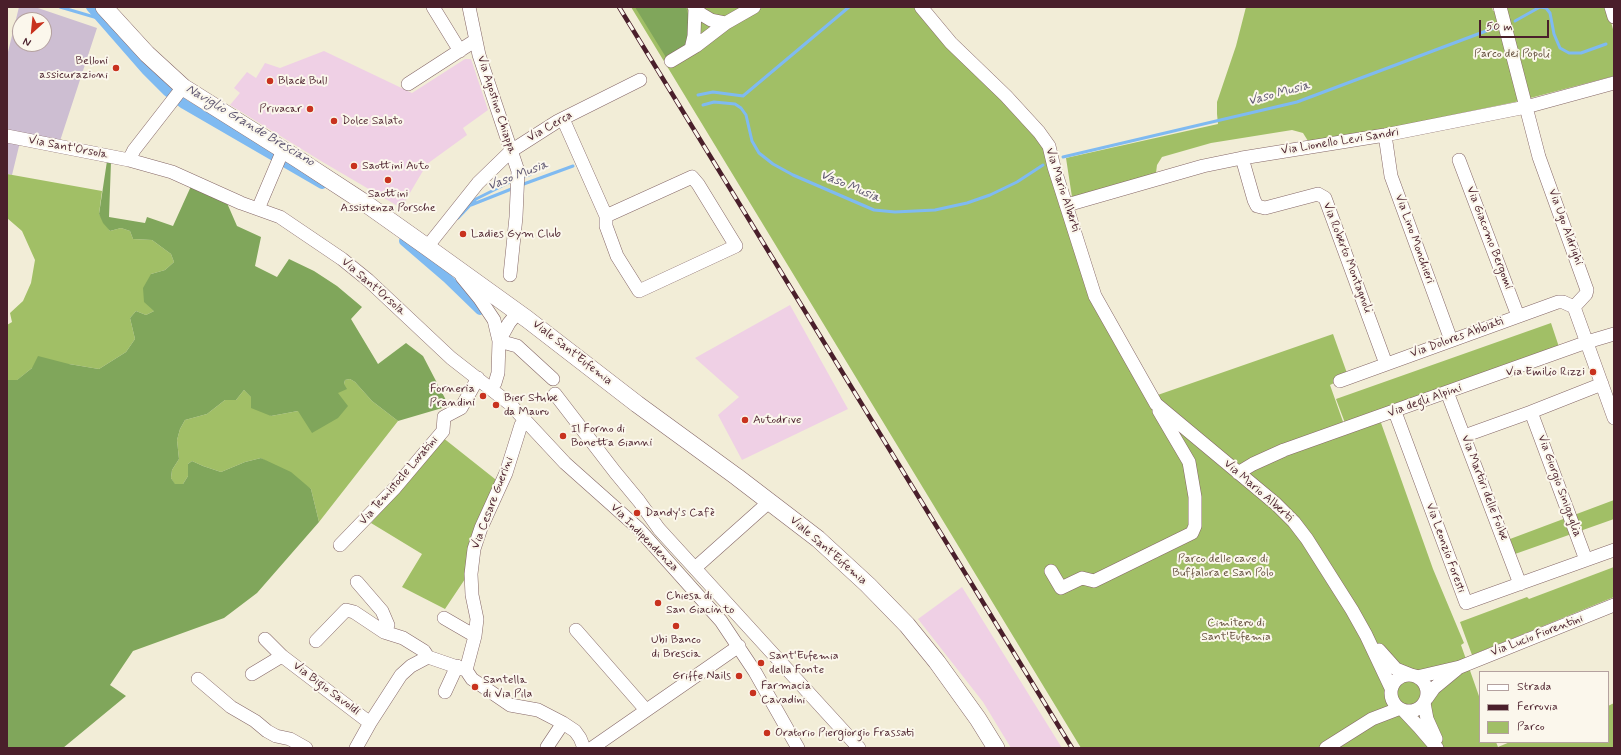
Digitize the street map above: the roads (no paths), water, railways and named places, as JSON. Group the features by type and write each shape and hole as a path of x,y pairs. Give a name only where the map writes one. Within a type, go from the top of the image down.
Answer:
{"main road":[{"name":"Viale Sant'Eufemia","path":"104,7 147,54 178,94 280,157 365,203 518,312 637,404 818,539 868,585 907,624 937,662 978,719 996,748"}],"street":[{"path":"432,7 460,51"},
{"name":"Via Agostino Chiappa","path":"469,7 479,55 518,171 518,193 510,275"},
{"path":"671,61 691,49 726,23 754,7"},
{"name":"Via Mario Alberti","path":"921,7 951,43 1006,96 1049,146 1054,167 1095,296 1188,462 1195,497 1195,526 1192,533 1094,581 1082,578 1061,588 1051,571"},
{"path":"1500,7 1526,107"},
{"path":"1611,7 1614,17"},
{"path":"694,8 711,20 726,23"},
{"path":"691,49 694,36 694,8"},
{"path":"408,84 476,40"},
{"name":"Via Cerca","path":"427,247 478,183 511,151 563,119 640,80"},
{"name":"Via Lionello Levi Sandri","path":"1067,204 1203,166 1242,158 1385,135 1526,107 1614,83"},
{"path":"129,160 134,150 178,94"},
{"name":"Via Ugo Aldrighi","path":"1526,107 1539,157 1587,290 1586,294 1574,308"},
{"path":"563,119 606,216 606,226 617,256 639,292 736,246 698,184 692,177 606,216"},
{"name":"Via Lino Monchieri","path":"1385,135 1391,176 1451,340"},
{"name":"Via Sant'Orsola","path":"7,136 129,160 172,172 280,217 342,259 368,280 451,358 478,378"},
{"path":"258,209 280,157"},
{"name":"Via Roberto Montagnoli","path":"1242,158 1257,206 1265,208 1318,194 1325,198 1386,364"},
{"name":"Via Giacomo Bergomi","path":"1459,160 1518,316"},
{"path":"451,264 480,299 494,320 499,341 498,373 495,383 491,388"},
{"name":"Via Dolores Abbiati","path":"1340,381 1558,302 1563,302 1574,308"},
{"path":"1574,308 1614,418"},
{"path":"499,341 509,323 518,312"},
{"name":"Via degli Alpini","path":"1238,473 1253,464 1284,450 1395,412 1586,342 1614,334"},
{"path":"499,341 517,346 553,379"},
{"name":"Via Indipendenza","path":"478,378 510,404 565,463 638,528 721,621 739,646 798,748"},
{"name":"Via Temistocle Lovatini","path":"340,545 394,489 442,431 444,417 461,408 478,378"},
{"path":"1464,436 1602,384"},
{"name":"Via Martiri delle Foibe","path":"1448,392 1520,584"},
{"path":"555,394 639,501 659,529 859,748"},
{"name":"Via Mario Alberti","path":"1156,404 1276,504 1294,522 1307,539 1366,635 1390,691"},
{"name":"Via Leonzio Foresti","path":"1395,412 1466,603 1614,550"},
{"name":"Via Giorgio Sinigaglia","path":"1531,412 1586,560"},
{"name":"Via Cesare Guerini","path":"445,692 462,668 475,636 477,619 472,595 471,574 474,549 481,528 506,473 521,425 525,420"},
{"path":"695,568 769,502"},
{"path":"648,539 659,529"},
{"path":"357,582 382,611 388,624 384,632"},
{"name":"Via Lucio Fiorentini","path":"1414,676 1460,667 1614,605"},
{"path":"316,641 346,610 354,612 384,632 403,638 424,651 428,656 462,668 472,679 510,705 538,710 563,723 575,731 584,748"},
{"path":"721,621 732,610"},
{"path":"444,618 475,636"},
{"path":"576,630 646,710"},
{"name":"Via Mario Alberti","path":"1366,635 1392,666 1400,672 1414,676"},
{"name":"Via Bigio Savoldi","path":"265,640 282,656 370,723"},
{"path":"592,748 739,646"},
{"name":"Via Bigio Savoldi","path":"252,674 282,656"},
{"path":"356,748 370,723 401,675 411,666 428,656"},
{"name":"Via Lucio Fiorentini","path":"1425,700 1434,688 1460,667"},
{"path":"1372,719 1398,678 1414,676 1425,686 1427,692 1425,700 1428,722 1440,748"},
{"path":"198,679 230,707 255,721 267,731 276,736 290,738 306,748"},
{"path":"1390,691 1394,705 1419,727 1437,748"},
{"path":"1326,748 1372,719 1401,710 1415,711 1425,700"},
{"path":"547,747 563,723"}],"waterway":[{"path":"60,7 101,19"},
{"name":"Naviglio Grande Bresciano","path":"91,7 146,70 167,91 184,104 322,184"},
{"name":"Vaso Musia","path":"698,95 713,92 743,96 849,7"},
{"name":"Vaso Musia","path":"1515,21 1540,7 1546,8 1550,13 1554,34 1560,48 1569,53 1581,53 1606,44"},
{"name":"Vaso Musia","path":"1063,157 1297,102 1494,28"},
{"name":"Vaso Musia","path":"703,105 714,102 735,104 741,108 746,115 752,141 759,153 773,164 793,175 874,210 895,212 935,210 967,203 990,195 1017,182 1043,165"},
{"name":"Vaso Musia","path":"521,185 573,166"},
{"name":"Vaso Musia","path":"521,178 531,174"},
{"name":"Vaso Musia","path":"458,218 476,199 514,180"},
{"name":"Vaso Musia","path":"471,205 514,188"},
{"name":"Naviglio Grande Bresciano","path":"404,241 447,278 480,310"}],"railway":[{"path":"619,7 1072,748"}],"place":[{"name":"Belloni assicurazioni","path":"116,68"},
{"name":"Black Bull","path":"270,81"},
{"name":"Privacar","path":"310,109"},
{"name":"Dolce Salato","path":"334,121"},
{"name":"Saottini Auto","path":"354,166"},
{"name":"Saottini Assistenza Porsche","path":"388,180"},
{"name":"Ladies Gym Club","path":"463,234"},
{"name":"Via Emilio Rizzi","path":"1593,372"},
{"name":"Forneria Prandini","path":"483,396"},
{"name":"Bier Stube da Mauro","path":"496,405"},
{"name":"Autodrive","path":"745,420"},
{"name":"Il Forno di Bonetta Gianni","path":"563,436"},
{"name":"Dandy's Cafè","path":"637,513"},
{"name":"Chiesa di San Giacinto","path":"658,603"},
{"name":"Ubi Banco di Brescia","path":"676,626"},
{"name":"Sant'Eufemia della Fonte","path":"761,663"},
{"name":"Griffe Nails","path":"739,676"},
{"name":"Santella di Via Pila","path":"475,687"},
{"name":"Farmacia Cavadini","path":"753,693"},
{"name":"Oratorio Piergiorgio Frassati","path":"767,733"}],"park label":[{"name":"Parco dei Popoli","path":"1512,54"},
{"name":"Parco delle cave di Buffalora e San Polo","path":"1223,566"},
{"name":"Cimitero di Sant'Eufemia","path":"1236,630"}]}
